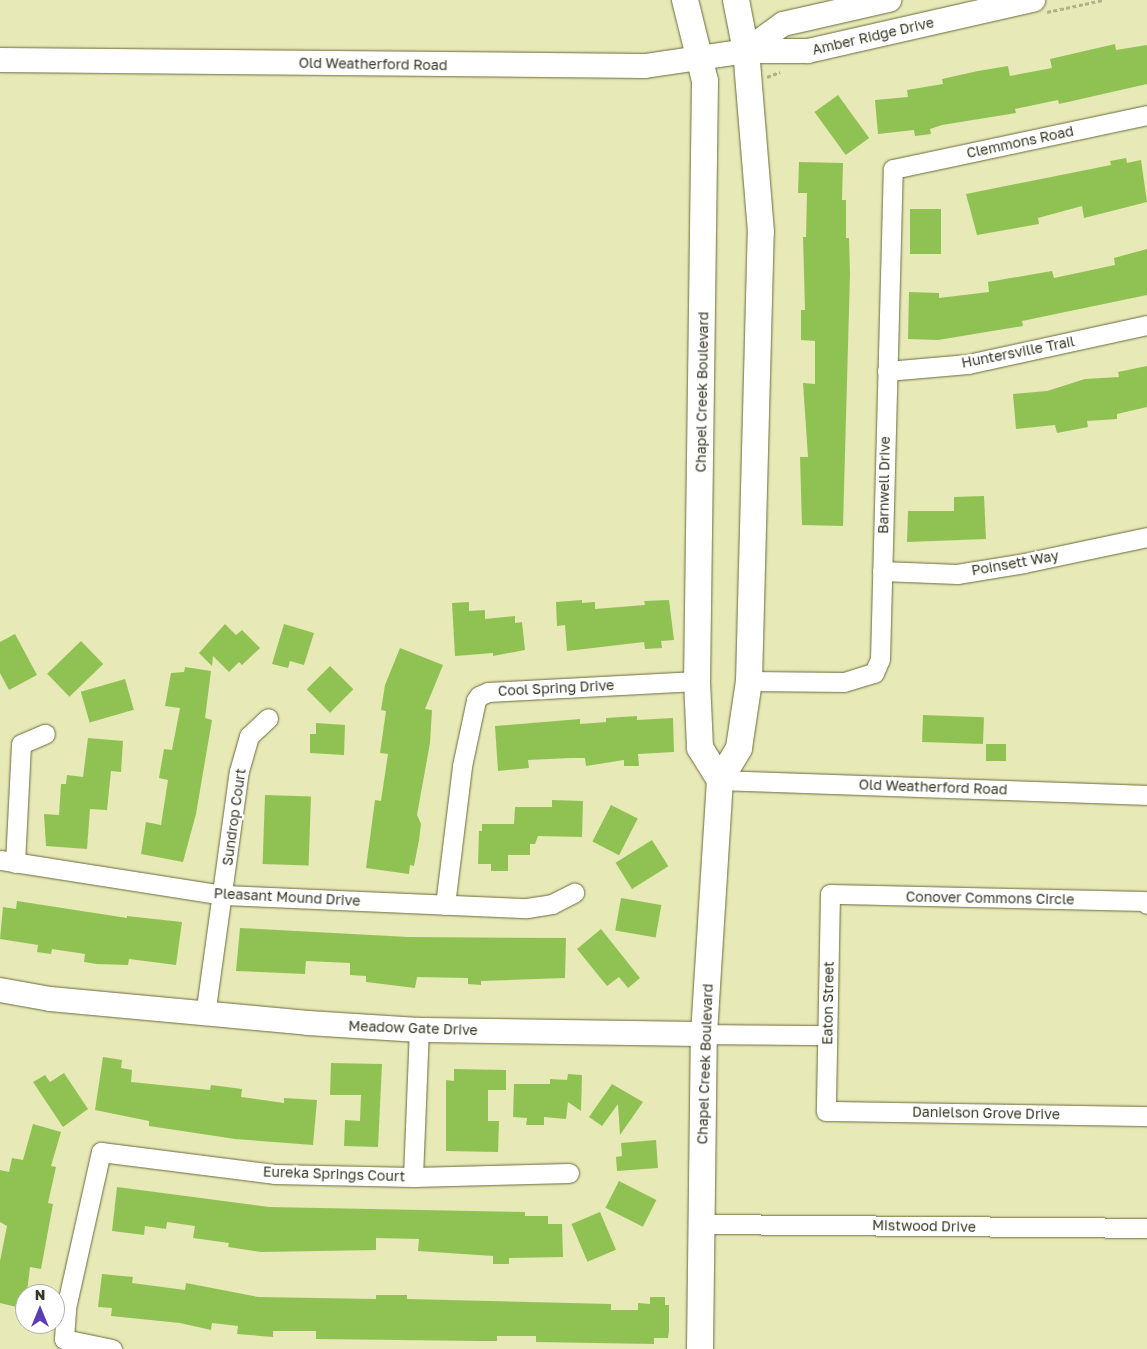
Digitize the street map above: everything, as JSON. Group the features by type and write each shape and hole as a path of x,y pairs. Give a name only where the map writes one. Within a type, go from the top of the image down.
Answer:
{"main road":[{"name":"Chapel Creek Boulevard","path":"685,0 705,81 697,681 700,748 720,780"},
{"name":"Chapel Creek Boulevard","path":"700,1349 704,1034 720,780 739,748 749,681 761,232 746,51 736,0"}],"street":[{"path":"746,51 783,24 889,0"},
{"name":"Amber Ridge Drive","path":"746,51 808,51 1033,0"},
{"name":"Old Weatherford Road","path":"0,60 630,67 746,51"},
{"name":"Clemmons Road","path":"893,169 1147,115"},
{"name":"Barnwell Drive","path":"749,681 844,682 874,672 880,659 893,169"},
{"name":"Huntersville Trail","path":"887,371 968,364 1147,326"},
{"name":"Poinsett Way","path":"882,571 957,574 1024,563 1147,537"},
{"name":"Cool Spring Drive","path":"446,905 462,766 476,700 479,696 488,692 697,681"},
{"name":"Sundrop Court","path":"205,1014 224,895 239,771 249,736 268,718"},
{"path":"8,862 21,744 45,734"},
{"name":"Old Weatherford Road","path":"720,780 1147,795"},
{"name":"Pleasant Mound Drive","path":"8,862 224,895 527,908 552,904 574,893"},
{"name":"Conover Commons Circle","path":"830,894 1144,901 1147,904"},
{"name":"Eaton Street","path":"826,1111 830,894"},
{"name":"Meadow Gate Drive","path":"0,990 50,999 205,1014 419,1030 827,1036"},
{"path":"413,1177 419,1030"},
{"name":"Danielson Grove Drive","path":"826,1111 1147,1116"},
{"name":"Eureka Springs Court","path":"112,1349 64,1339 66,1308 101,1152 274,1174 413,1177 569,1173"},
{"name":"Mistwood Drive","path":"702,1224 1147,1228"}],"building":[{"path":"1115,44 1116,50 1147,45 1147,84 1059,104 1058,100 1015,109 1016,113 942,125 930,129 931,134 915,136 914,130 878,134 875,100 908,97 907,90 943,84 942,79 978,71 1008,66 1010,76 1052,68 1050,59"},
{"path":"838,95 869,138 846,155 815,112"},
{"path":"1126,158 1127,163 1141,160 1147,202 1084,218 1082,206 1038,218 1039,224 977,235 966,194 1111,165 1110,161"},
{"path":"799,162 843,163 842,200 846,200 846,238 849,238 850,274 843,526 802,525 800,457 808,457 803,383 815,384 815,341 801,340 801,310 805,310 803,237 806,237 807,193 798,193"},
{"path":"910,209 941,209 941,254 910,254"},
{"path":"1147,249 1147,295 1022,321 1023,326 938,340 908,339 909,292 939,293 939,298 989,292 988,282 1052,271 1054,278 1115,265 1114,258"},
{"path":"1147,366 1147,407 1117,414 1117,419 1087,421 1088,427 1057,433 1055,425 1016,429 1013,394 1047,391 1085,379 1119,377 1118,372"},
{"path":"984,496 986,539 907,542 908,511 954,511 954,497"},
{"path":"582,600 582,603 595,602 595,609 645,605 644,601 669,600 674,640 661,641 662,648 645,649 644,642 567,651 565,625 557,626 556,602"},
{"path":"469,602 469,611 485,610 485,619 515,616 515,623 522,622 525,650 493,656 493,653 455,656 452,603"},
{"path":"225,624 236,635 242,630 260,648 242,665 239,662 229,672 213,656 212,666 199,653"},
{"path":"284,624 314,633 304,665 290,661 288,668 272,664"},
{"path":"15,634 37,675 9,690 0,673 0,642"},
{"path":"81,641 103,664 69,697 47,674"},
{"path":"400,648 443,665 425,709 432,710 430,743 417,815 421,824 419,840 414,866 410,865 409,874 366,868 375,800 381,801 388,754 380,753 386,711 381,710 385,685"},
{"path":"330,666 353,689 330,713 307,689"},
{"path":"185,667 211,671 205,718 212,720 196,814 183,862 141,854 146,822 161,825 168,780 159,778 164,749 172,750 180,708 165,706 171,673 184,672"},
{"path":"125,679 134,710 90,722 81,692"},
{"path":"923,715 984,717 983,744 922,742"},
{"path":"637,716 637,720 673,718 674,752 638,754 639,766 624,766 624,760 586,766 585,758 571,758 528,760 529,768 498,771 495,726 580,719 580,724 606,722 606,718"},
{"path":"316,723 345,725 344,755 310,753 310,734 316,734"},
{"path":"88,738 123,741 121,772 111,771 107,810 90,809 87,849 46,846 44,814 59,815 61,784 66,784 67,775 83,777"},
{"path":"986,744 1006,744 1006,761 986,761"},
{"path":"265,795 311,797 309,866 263,864"},
{"path":"552,800 583,801 582,837 538,836 535,844 530,844 530,855 508,855 508,871 491,871 491,864 478,864 479,831 482,831 482,824 514,824 515,807 552,807"},
{"path":"611,805 638,819 619,855 592,842"},
{"path":"652,840 668,866 632,889 616,863"},
{"path":"621,898 661,905 656,938 615,930"},
{"path":"17,901 127,918 127,916 182,922 176,965 129,959 128,965 97,964 84,962 85,954 52,949 51,954 37,952 38,945 0,939 3,907 16,909"},
{"path":"240,928 408,937 566,938 565,978 481,981 481,985 468,984 468,978 417,977 415,988 366,982 366,976 350,975 350,963 306,961 305,974 236,971"},
{"path":"601,929 640,978 628,988 619,977 607,986 577,949"},
{"path":"103,1057 122,1060 121,1068 132,1070 131,1082 210,1090 211,1085 242,1089 241,1097 284,1103 284,1098 317,1100 313,1145 235,1139 149,1126 149,1121 95,1110"},
{"path":"331,1063 382,1064 378,1147 344,1146 345,1120 360,1121 361,1095 330,1095"},
{"path":"454,1069 506,1070 506,1090 488,1090 488,1121 499,1121 498,1152 446,1151 446,1080 454,1081"},
{"path":"64,1073 88,1109 63,1127 33,1082 45,1075 50,1082"},
{"path":"568,1074 582,1075 581,1111 568,1102 566,1119 544,1117 544,1125 526,1125 527,1118 513,1117 514,1084 550,1084 550,1079 567,1080"},
{"path":"612,1084 643,1102 620,1135 618,1104 602,1126 589,1117"},
{"path":"33,1124 61,1132 51,1166 56,1167 48,1203 53,1204 41,1269 30,1267 28,1284 15,1284 15,1307 0,1303 0,1261 7,1226 0,1222 0,1170 9,1172 12,1158 23,1160"},
{"path":"656,1140 658,1168 617,1171 616,1157 622,1156 621,1143"},
{"path":"619,1181 656,1200 643,1227 605,1208"},
{"path":"117,1187 269,1207 525,1212 525,1216 548,1216 548,1224 562,1224 563,1257 509,1258 509,1264 493,1264 493,1256 418,1251 419,1239 376,1238 376,1250 261,1252 228,1247 229,1243 193,1238 195,1226 167,1222 166,1229 145,1226 144,1235 112,1231"},
{"path":"600,1212 616,1250 587,1262 571,1224"},
{"path":"102,1274 133,1277 132,1283 185,1290 186,1283 258,1297 376,1299 376,1295 407,1295 407,1299 611,1304 611,1310 638,1310 638,1303 650,1304 650,1297 665,1297 665,1305 669,1305 669,1331 668,1338 654,1338 654,1344 536,1342 536,1336 497,1336 497,1341 480,1341 316,1339 316,1331 273,1331 273,1337 237,1334 238,1326 212,1323 211,1330 180,1323 111,1316 112,1308 98,1307"}]}
